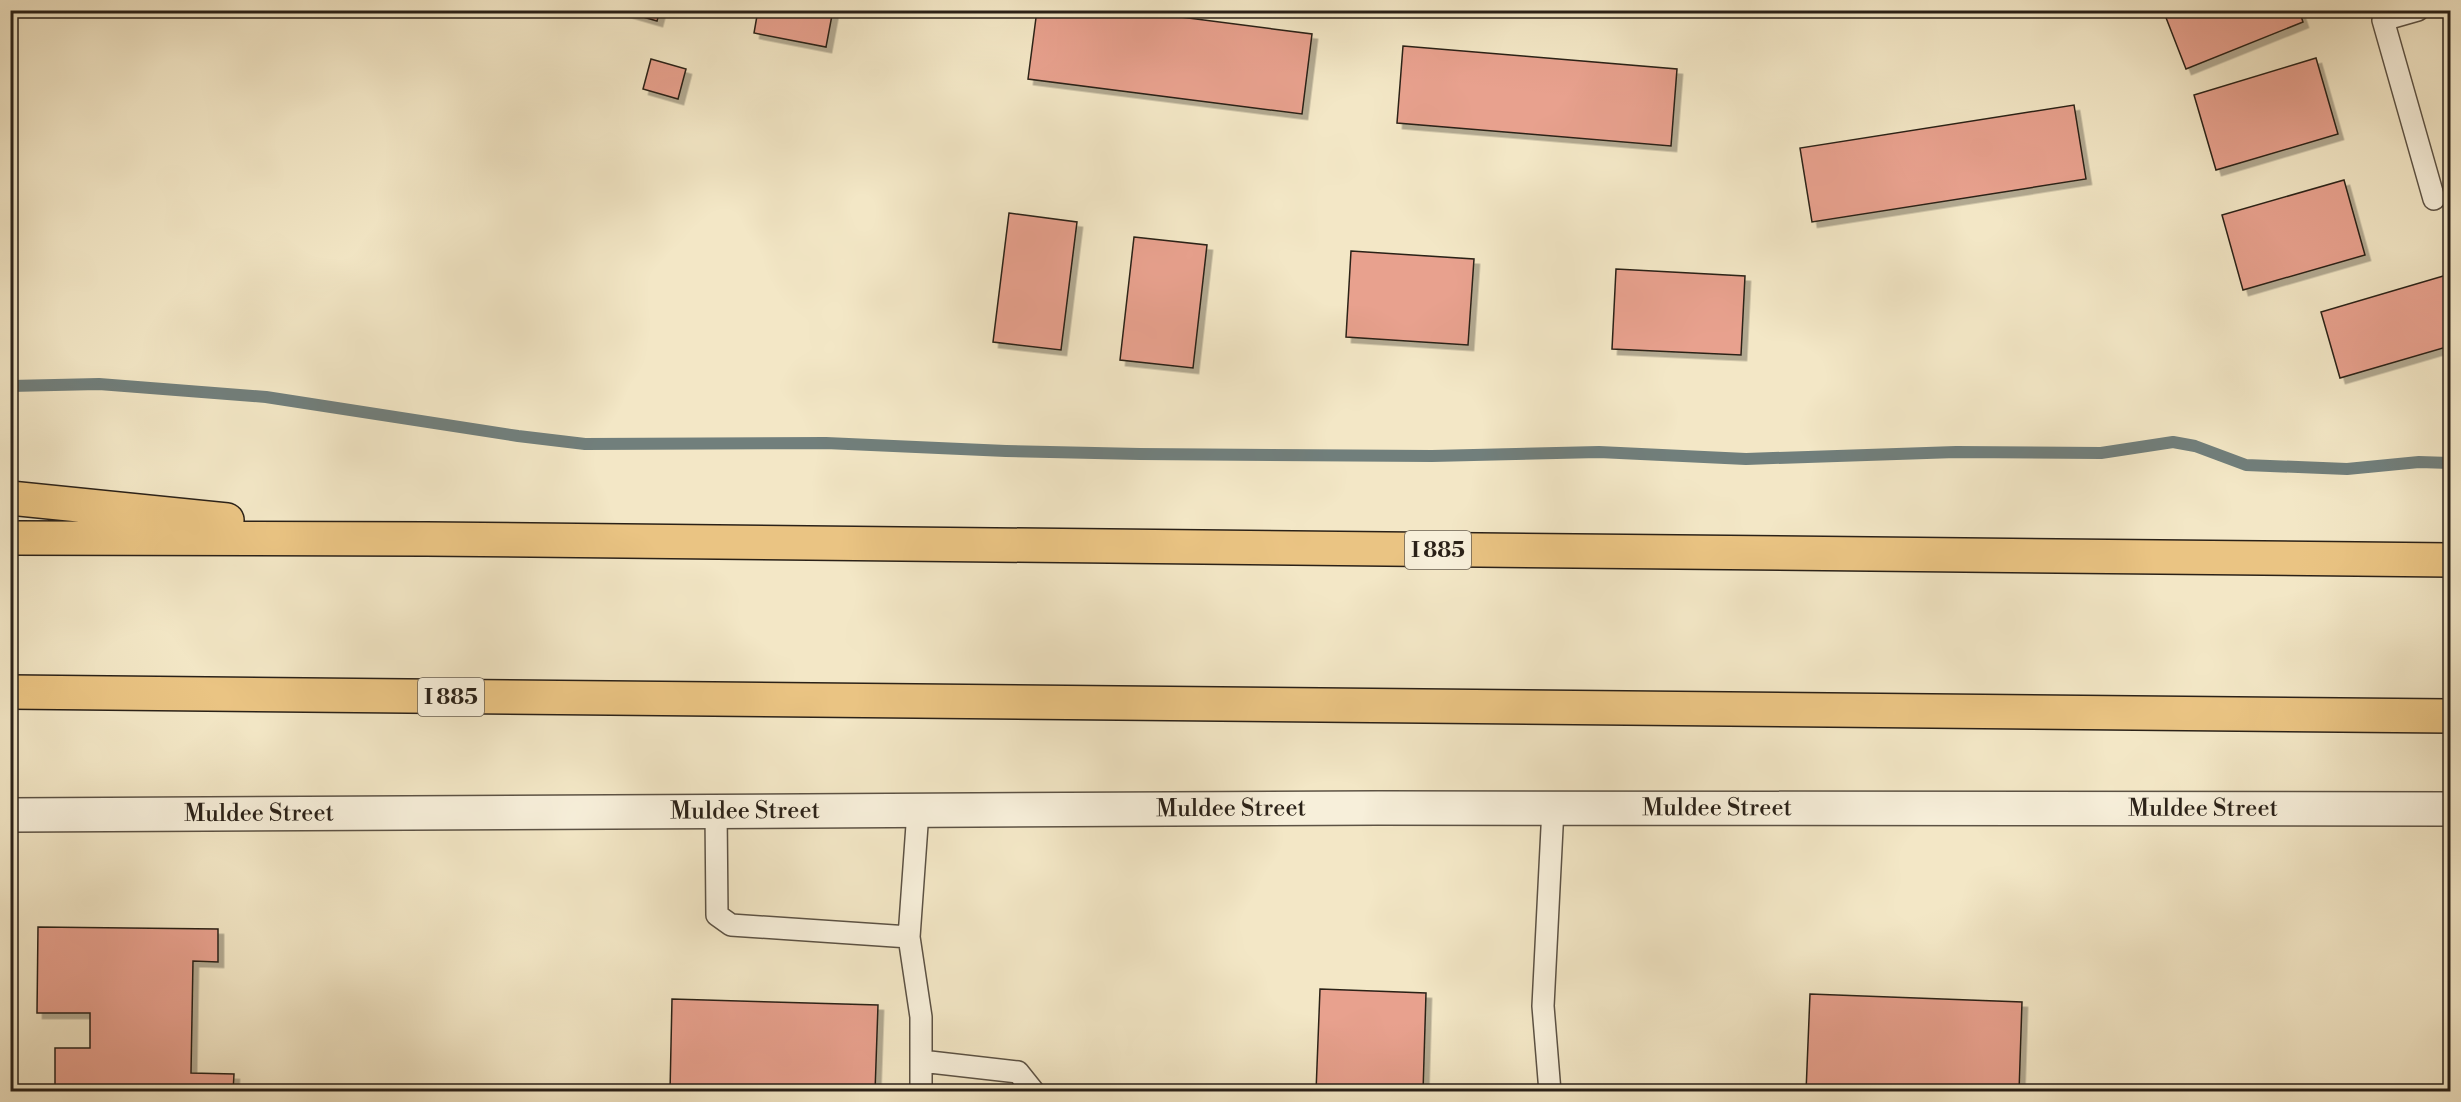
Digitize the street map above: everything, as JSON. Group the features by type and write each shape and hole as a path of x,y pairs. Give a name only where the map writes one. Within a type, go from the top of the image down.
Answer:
{"highway":[{"path":"10,498 426,539"},
{"name":"I 885","path":"10,538 426,539 2451,560"},
{"name":"I 885","path":"10,692 2451,716"}],"street":[{"name":"Muldee Street","path":"10,815 1553,808 2451,809"}],"lane":[{"path":"2418,10 2381,15 2434,199"},
{"path":"1550,1092 1543,1006 1553,808"},
{"path":"716,811 717,915 731,925 909,937"},
{"path":"918,811 909,937 921,1017 921,1092"},
{"path":"921,1061 1018,1072 1034,1092"}],"building":[{"path":"619,10 660,10 657,21"},
{"path":"758,10 833,10 826,47 754,33"},
{"path":"1037,10 1126,10 1312,34 1302,114 1028,79"},
{"path":"2163,10 2299,10 2303,22 2186,69"},
{"path":"1403,46 1677,69 1671,146 1397,123"},
{"path":"2316,58 2338,134 2216,170 2194,95"},
{"path":"651,59 686,69 678,99 643,89"},
{"path":"2074,105 2086,179 1812,222 1800,148"},
{"path":"2344,180 2365,255 2243,290 2222,215"},
{"path":"1009,213 1077,222 1061,350 993,342"},
{"path":"1134,237 1207,245 1193,368 1120,360"},
{"path":"1351,251 1474,259 1468,345 1346,337"},
{"path":"1616,269 1745,276 1741,355 1612,349"},
{"path":"2450,274 2450,346 2340,378 2321,312"},
{"path":"38,927 218,929 218,962 193,961 191,1073 234,1074 233,1092 55,1092 55,1048 90,1048 90,1013 37,1013"},
{"path":"1320,989 1426,993 1423,1092 1316,1092"},
{"path":"1810,994 2022,1002 2019,1092 1806,1092"},
{"path":"672,999 878,1005 875,1092 670,1092"}],"waterway":[{"path":"10,386 99,384 266,397 518,436 585,444 826,443 1140,454 1432,456 1599,452 1746,459 1956,452 2101,453 2173,442 2195,446 2246,465 2347,469 2419,462 2450,463"}]}
